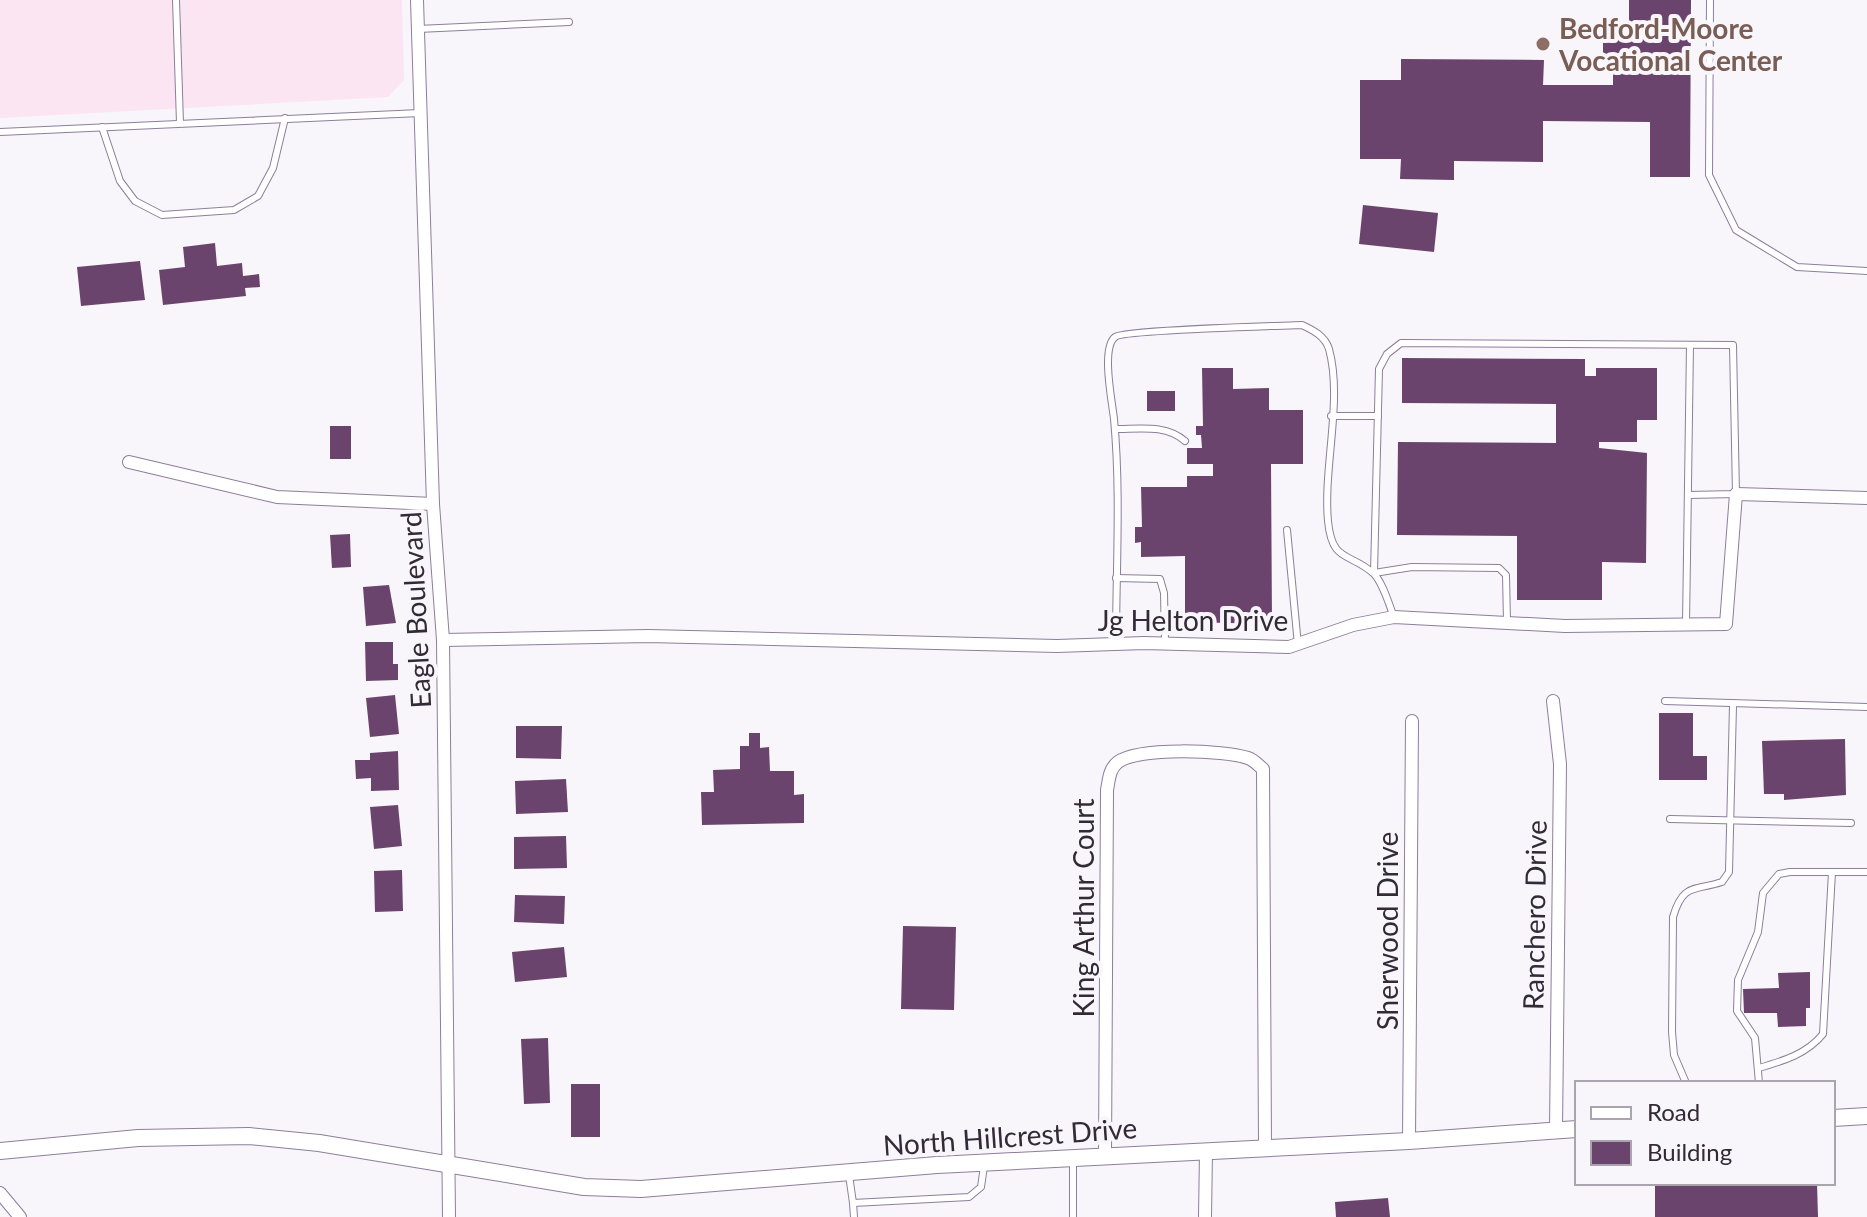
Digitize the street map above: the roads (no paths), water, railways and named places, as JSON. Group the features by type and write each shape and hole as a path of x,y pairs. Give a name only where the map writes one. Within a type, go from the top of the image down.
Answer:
{"street":[{"name":"Eagle Boulevard","path":"417,0 433,504 443,640 449,1217"},
{"path":"129,462 277,497 433,504"},
{"path":"1736,494 1867,498"},
{"name":"Jg Helton Drive","path":"443,640 648,636 1057,646 1298,645 1353,625 1394,617 1565,626 1726,624 1736,494"},
{"name":"Ranchero Drive","path":"1553,701 1560,764 1556,1130"},
{"name":"Sherwood Drive","path":"1409,1141 1412,721"},
{"name":"King Arthur Court","path":"1105,1155 1107,790 1111,769 1120,760 1134,755 1218,752 1252,759 1263,769 1265,1146"},
{"path":"1835,1118 1867,1116"},
{"name":"North Hillcrest Drive","path":"0,1151 138,1138 249,1136 319,1143 584,1187 641,1189 1073,1157 1409,1141 1575,1129"},
{"path":"1205,1217 1206,1151"},
{"path":"0,1193 20,1217"}],"lane":[{"path":"176,0 180,123"},
{"path":"1710,0 1709,175 1736,230 1797,267 1867,271"},
{"path":"418,29 569,22"},
{"path":"0,132 420,113"},
{"path":"102,127 120,181 135,201 162,215 234,210 258,196 273,168 285,118"},
{"path":"1116,644 1115,429 1107,350 1114,337 1129,331 1192,332 1302,325 1316,330 1328,346 1332,376 1328,519 1332,543 1348,561 1374,573 1412,567 1499,568 1506,575 1507,623"},
{"path":"1394,617 1374,573 1379,369 1387,354 1401,343 1733,345 1736,494 1688,495"},
{"path":"1686,625 1690,345"},
{"path":"1331,416 1378,416"},
{"path":"1115,429 1161,429 1176,433 1185,441"},
{"path":"1287,530 1298,645"},
{"path":"1116,578 1160,579 1164,593 1165,644"},
{"path":"1665,701 1867,707"},
{"path":"1685,1081 1674,1055 1672,1032 1673,917 1685,893 1722,882 1729,872 1733,705"},
{"path":"1670,819 1851,823"},
{"path":"1759,1068 1788,1060 1816,1043 1823,1034 1832,872"},
{"path":"1759,1081 1755,1038 1737,1011 1738,980 1758,932 1763,893 1779,874 1867,872"},
{"path":"1073,1157 1073,1217"},
{"path":"853,1203 969,1197 981,1187 984,1163"},
{"path":"849,1172 854,1217"}],"place":[{"name":"Bedford-Moore Vocational Center","path":"1543,44"}]}
